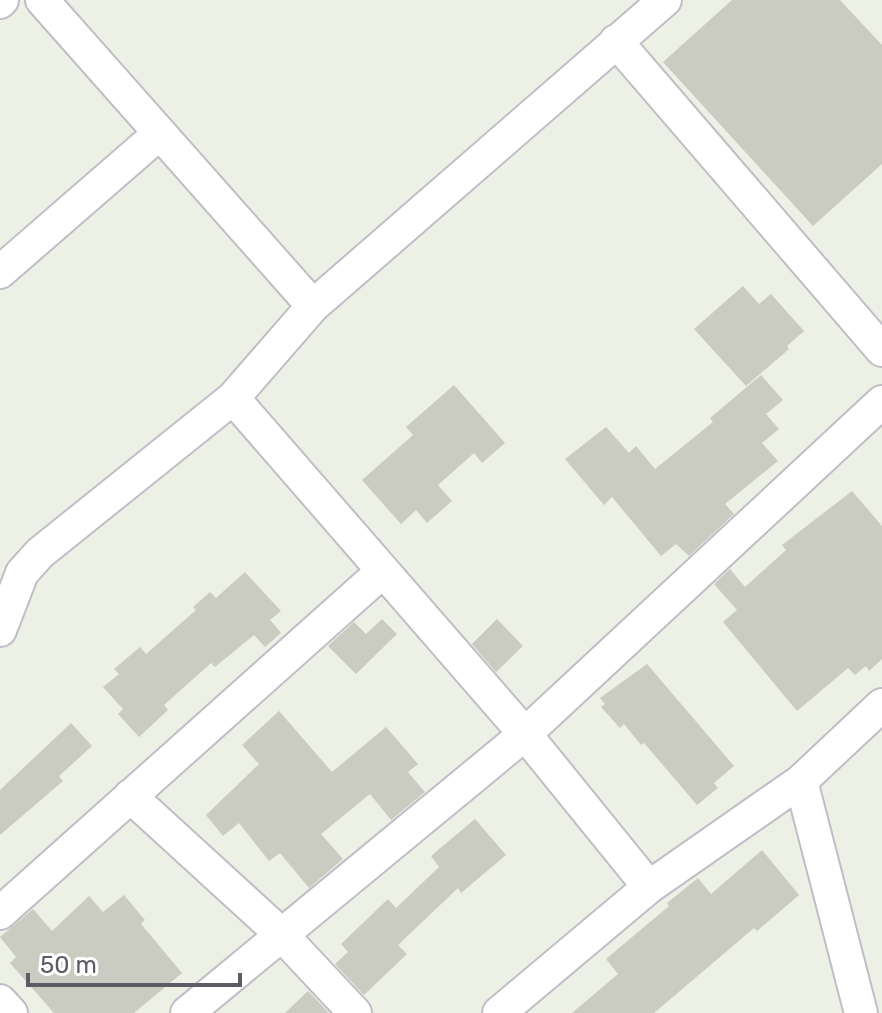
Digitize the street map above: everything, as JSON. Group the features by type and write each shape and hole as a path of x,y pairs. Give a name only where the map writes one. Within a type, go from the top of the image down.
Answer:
{"street":[{"path":"42,0 313,306"},
{"path":"0,630 22,573 40,553 233,398 313,306 665,0"},
{"path":"616,41 882,350"},
{"path":"0,272 160,133"},
{"path":"233,398 525,734 649,887"},
{"path":"187,1013 525,734 882,402"},
{"path":"0,913 383,571"},
{"path":"499,1013 649,887 801,781 882,705"},
{"path":"801,781 854,1009"},
{"path":"130,796 281,934 355,1013"},
{"path":"0,1001 11,1013"}],"building":[{"path":"732,0 840,0 882,45 882,164 813,226 663,62"},
{"path":"743,286 759,304 771,294 804,331 787,346 789,349 746,386 694,329"},
{"path":"761,375 783,400 766,414 779,429 762,443 778,461 725,504 734,514 689,556 676,544 661,556 612,497 604,505 565,459 606,427 629,453 636,446 655,469 713,422 710,418"},
{"path":"454,385 505,443 482,463 474,453 438,485 452,501 427,523 416,510 401,524 362,480 413,435 406,427"},
{"path":"852,491 882,526 882,659 869,671 866,666 855,675 848,668 797,711 723,622 737,610 714,584 730,569 745,587 786,550 782,545"},
{"path":"245,572 281,611 270,620 281,633 265,647 254,635 215,667 211,663 164,705 168,710 139,737 118,714 123,709 103,687 119,674 114,669 140,647 146,654 196,610 193,607 210,592 216,598"},
{"path":"382,619 397,634 356,674 328,646 354,622 366,634"},
{"path":"497,619 523,646 496,672 472,644"},
{"path":"647,664 734,766 714,783 718,788 697,805 644,743 641,745 624,724 620,728 601,707 605,704 600,698"},
{"path":"279,711 332,772 386,727 418,764 408,772 425,792 391,820 370,794 321,834 343,859 309,888 280,853 269,861 239,823 223,836 206,815 259,764 242,745"},
{"path":"71,723 92,746 59,776 63,781 0,835 0,790"},
{"path":"475,819 506,855 461,893 458,888 398,945 407,954 364,995 335,964 348,952 341,944 388,899 396,908 439,867 431,856"},
{"path":"762,850 799,895 757,931 754,928 654,1013 572,1013 618,974 606,959 669,906 667,903 698,878 711,894"},
{"path":"124,895 145,920 141,924 182,973 134,1013 54,1013 10,963 16,957 0,937 33,909 52,931 89,896 103,912"},
{"path":"308,991 329,1013 285,1013"}]}
